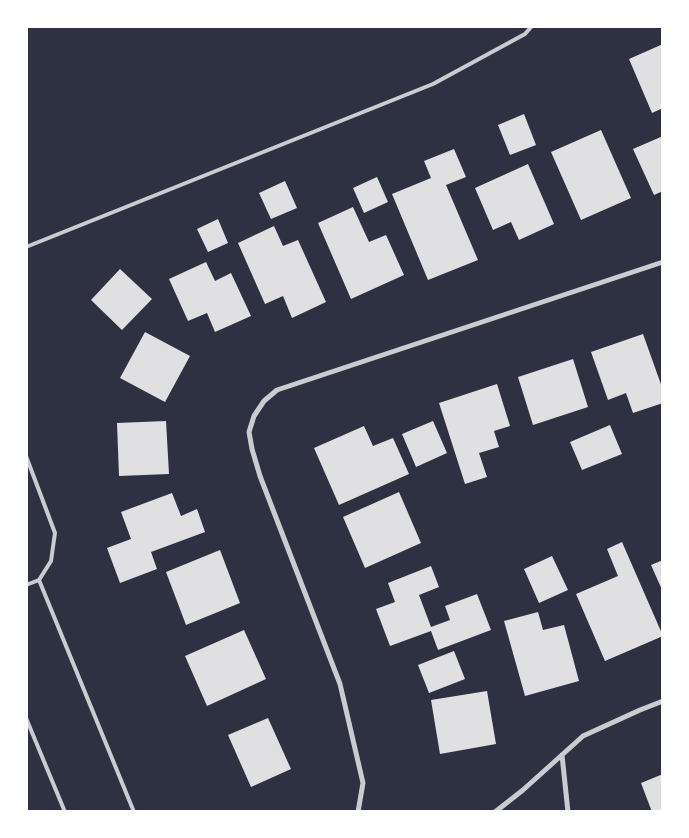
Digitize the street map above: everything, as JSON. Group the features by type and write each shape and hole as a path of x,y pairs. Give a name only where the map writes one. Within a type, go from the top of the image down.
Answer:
{"street":[{"path":"358,812 363,783 340,684 260,476 249,432 254,416 264,402 277,390 663,262"},
{"path":"495,812 523,790 583,736 640,710 663,702"},
{"path":"562,755 568,812"}],"lane":[{"path":"26,247 433,84 525,34 532,26"},
{"path":"26,456 55,533 51,561 39,580 26,585"},
{"path":"39,580 134,812"},
{"path":"26,718 65,812"}],"building":[{"path":"663,44 663,108 652,113 629,59"},
{"path":"524,114 536,145 510,155 498,125"},
{"path":"601,130 631,198 581,220 551,152"},
{"path":"663,136 663,191 654,195 633,149"},
{"path":"454,149 466,177 446,185 478,260 428,280 392,194 431,178 424,161"},
{"path":"528,164 554,224 519,240 511,222 493,230 475,188"},
{"path":"377,177 388,202 364,213 353,188"},
{"path":"285,181 297,208 271,219 259,193"},
{"path":"353,207 369,242 386,235 404,275 351,299 318,223"},
{"path":"218,219 228,243 208,252 197,229"},
{"path":"274,226 283,246 298,240 326,302 292,318 283,296 265,304 238,243"},
{"path":"206,262 215,281 231,273 251,316 215,332 207,313 188,321 169,279"},
{"path":"120,269 152,299 122,330 91,300"},
{"path":"145,332 190,356 165,402 120,378"},
{"path":"643,334 663,390 663,403 633,413 626,393 608,400 591,352"},
{"path":"573,359 588,407 533,425 518,377"},
{"path":"497,384 510,426 494,431 499,447 479,453 487,477 465,484 439,403"},
{"path":"166,421 169,474 119,476 117,423"},
{"path":"433,421 447,453 416,467 402,434"},
{"path":"610,425 622,454 582,470 570,442"},
{"path":"364,426 373,446 393,438 409,474 339,505 314,448"},
{"path":"399,492 421,543 365,568 343,517"},
{"path":"172,493 181,516 197,509 205,532 151,552 157,569 120,583 107,548 131,539 121,512"},
{"path":"622,542 663,636 605,661 576,594 618,576 607,549"},
{"path":"220,550 240,603 186,625 166,572"},
{"path":"552,556 568,590 539,603 524,569"},
{"path":"663,560 663,592 651,565"},
{"path":"431,566 439,587 419,595 431,627 450,620 445,606 477,594 491,630 438,650 431,631 390,646 376,609 395,602 388,583"},
{"path":"538,612 543,630 564,625 579,681 525,696 504,621"},
{"path":"244,630 266,679 207,706 185,656"},
{"path":"454,651 465,679 429,693 418,665"},
{"path":"487,691 496,744 440,754 431,700"},
{"path":"268,718 291,769 251,787 228,735"},
{"path":"663,774 663,812 652,812 641,783"}]}
